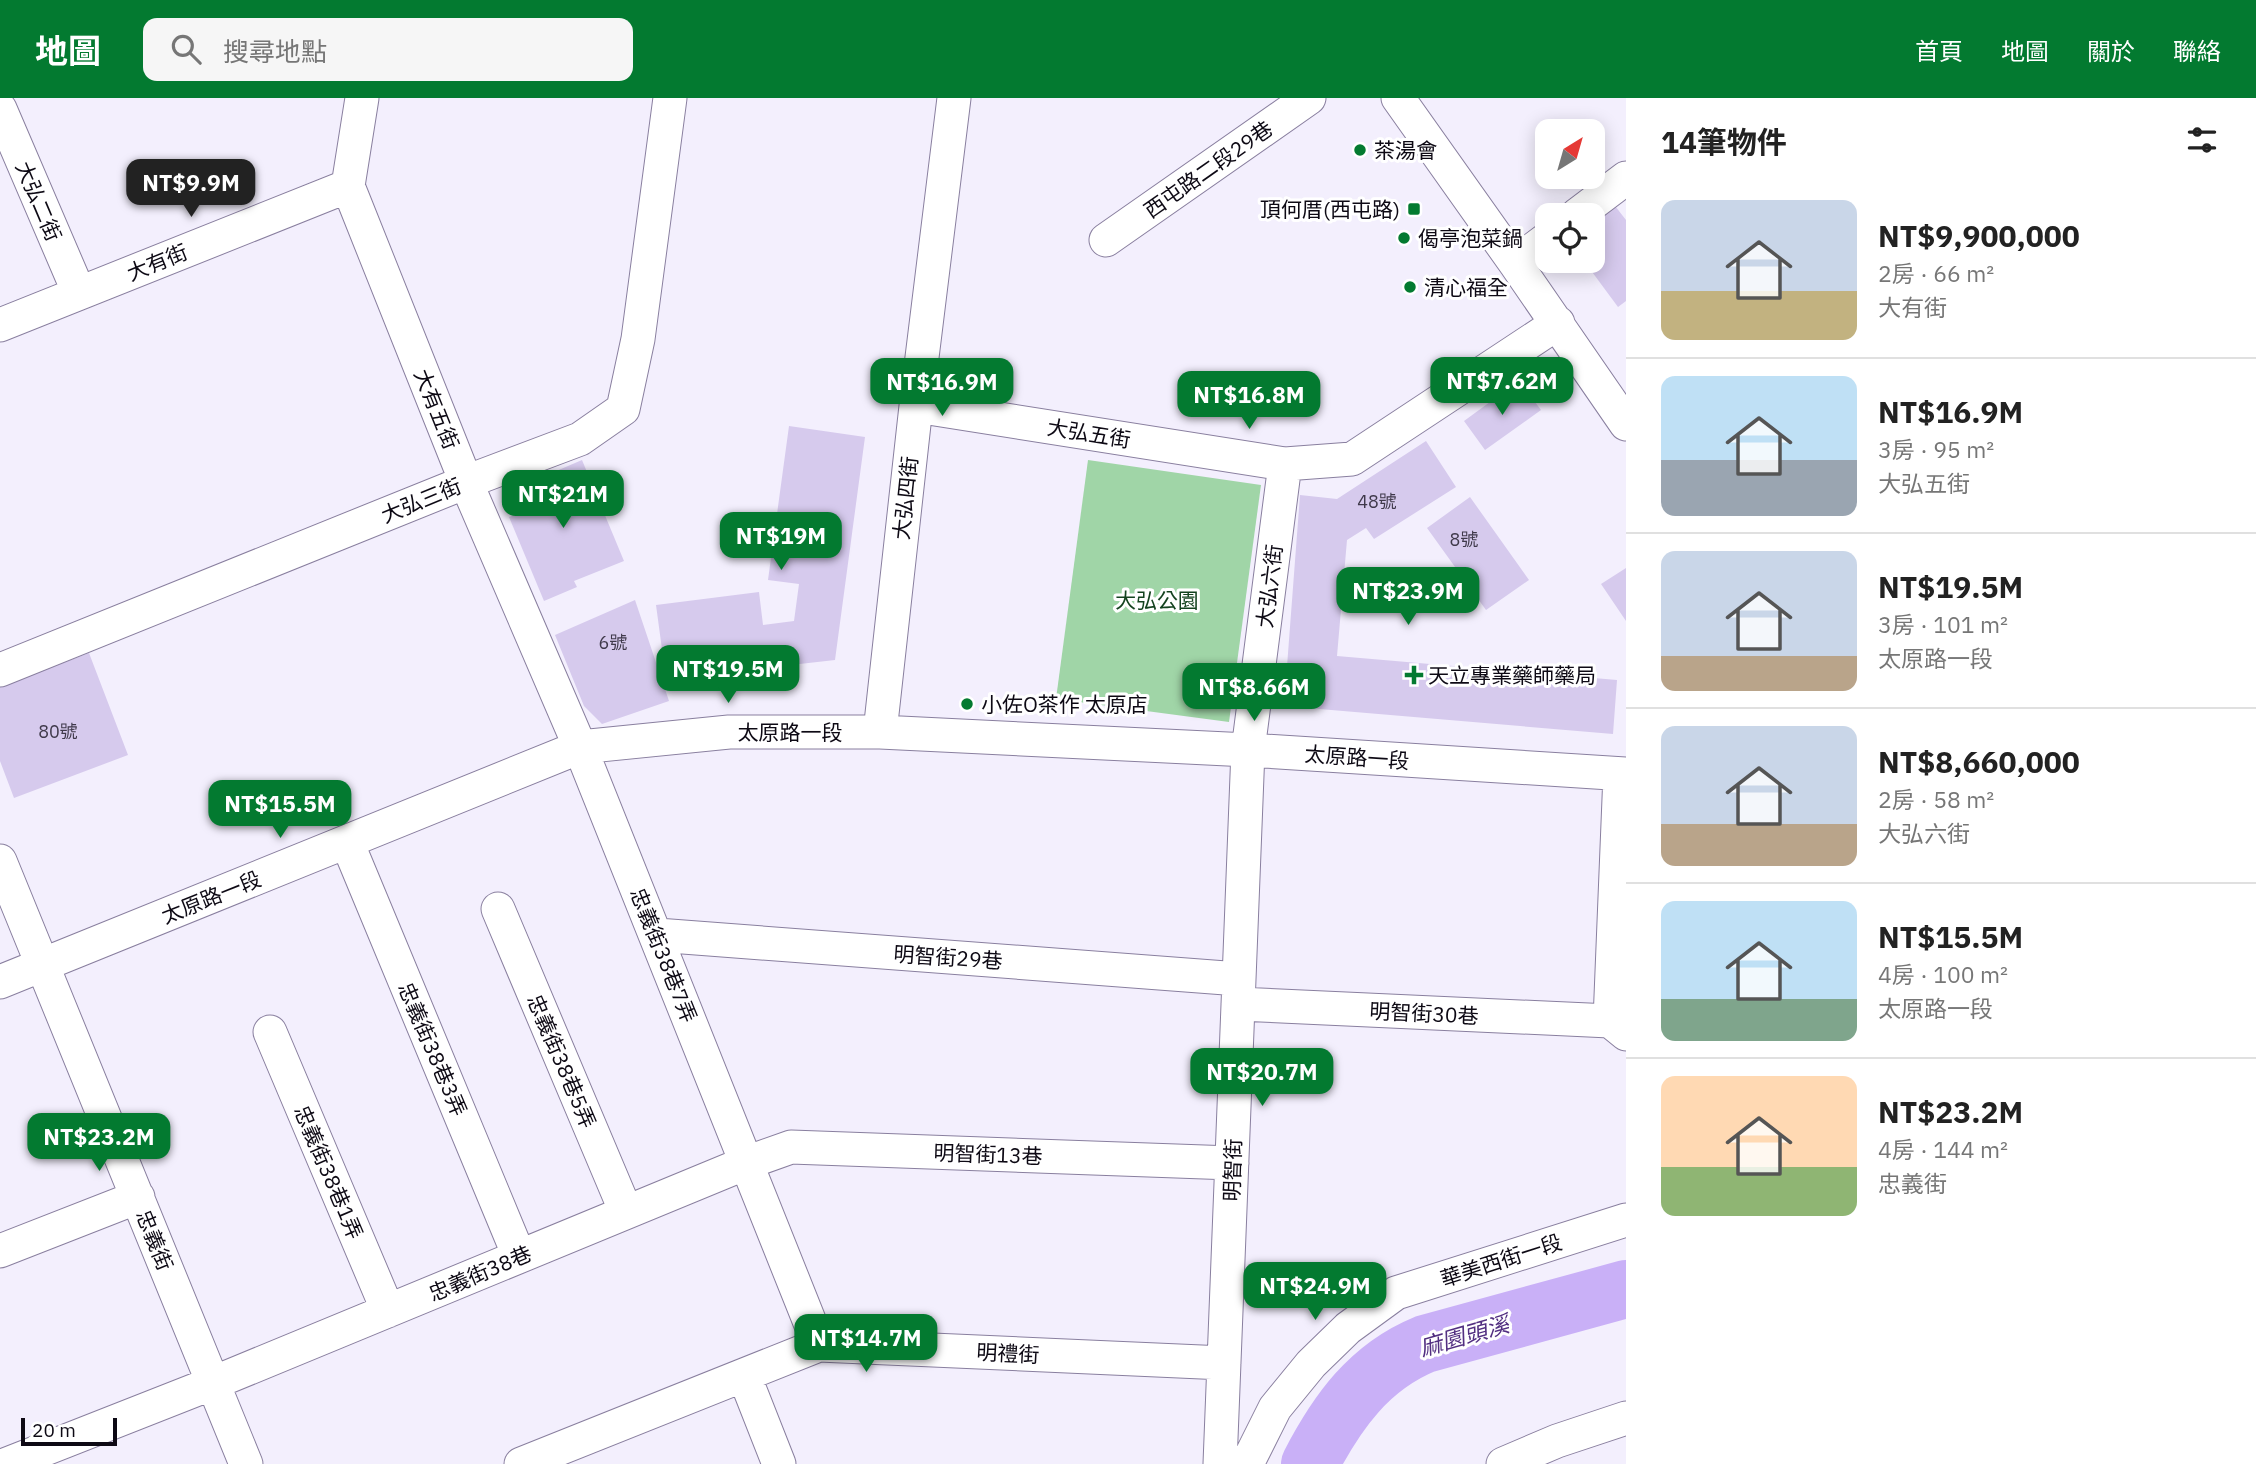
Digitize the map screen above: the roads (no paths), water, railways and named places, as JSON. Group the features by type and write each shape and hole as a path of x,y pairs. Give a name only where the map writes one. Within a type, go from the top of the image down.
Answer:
{"street":[{"path":"348,186 362,98"},
{"name":"大弘三街","path":"0,670 466,482 580,439 623,409 638,339 670,98"},
{"name":"大弘四街","path":"880,732 954,98"},
{"name":"西屯路二段29巷","path":"1106,240 1309,98"},
{"path":"1398,98 1558,323 1626,424"},
{"name":"大弘二街","path":"0,110 79,293"},
{"path":"1593,203 1626,178"},
{"name":"大有街","path":"0,324 348,186"},
{"name":"大有五街","path":"348,186 466,482 580,747"},
{"path":"1516,263 1535,248"},
{"name":"大弘五街","path":"916,406 1285,464 1352,459 1558,323"},
{"name":"大弘六街","path":"1248,750 1285,464"},
{"name":"太原路一段","path":"0,982 580,747 729,732 880,732 1248,750 1623,774"},
{"name":"忠義街38巷7弄","path":"580,747 819,1345"},
{"name":"明智街","path":"1220,1464 1248,750"},
{"path":"1618,1028 1623,774"},
{"name":"忠義街38巷3弄","path":"347,842 519,1256"},
{"name":"忠義街","path":"0,861 246,1464"},
{"name":"忠義街38巷5弄","path":"498,909 626,1212"},
{"name":"明智街29巷","path":"657,935 1239,992"},
{"name":"明智街30巷","path":"1239,992 1618,1028"},
{"name":"忠義街38巷1弄","path":"270,1032 388,1311"},
{"name":"明智街13巷","path":"746,1163 791,1147 1232,1163"},
{"name":"忠義街38巷","path":"8,1464 213,1383 746,1163"},
{"path":"0,1251 138,1196"},
{"name":"華美西街一段","path":"1247,1464 1275,1408 1311,1364 1348,1328 1396,1293 1626,1220"},
{"name":"明禮街","path":"521,1464 819,1345 1224,1363"},
{"path":"744,1375 779,1464"},
{"path":"1503,1464 1557,1441 1626,1418"}],"waterway":[{"name":"麻園頭溪","path":"1310,1464 1343,1409 1371,1378 1405,1354 1425,1344 1626,1289"}],"place":[{"name":"茶湯會","path":"1360,150"},
{"name":"頂何厝(西屯路)","path":"1414,209"},
{"name":"偈亭泡菜鍋","path":"1404,238"},
{"name":"清心福全","path":"1410,287"},
{"name":"天立專業藥師藥局","path":"1414,675"},
{"name":"小佐O茶作 太原店","path":"967,704"}],"park label":[{"name":"大弘公園","path":"1157,600"}]}
